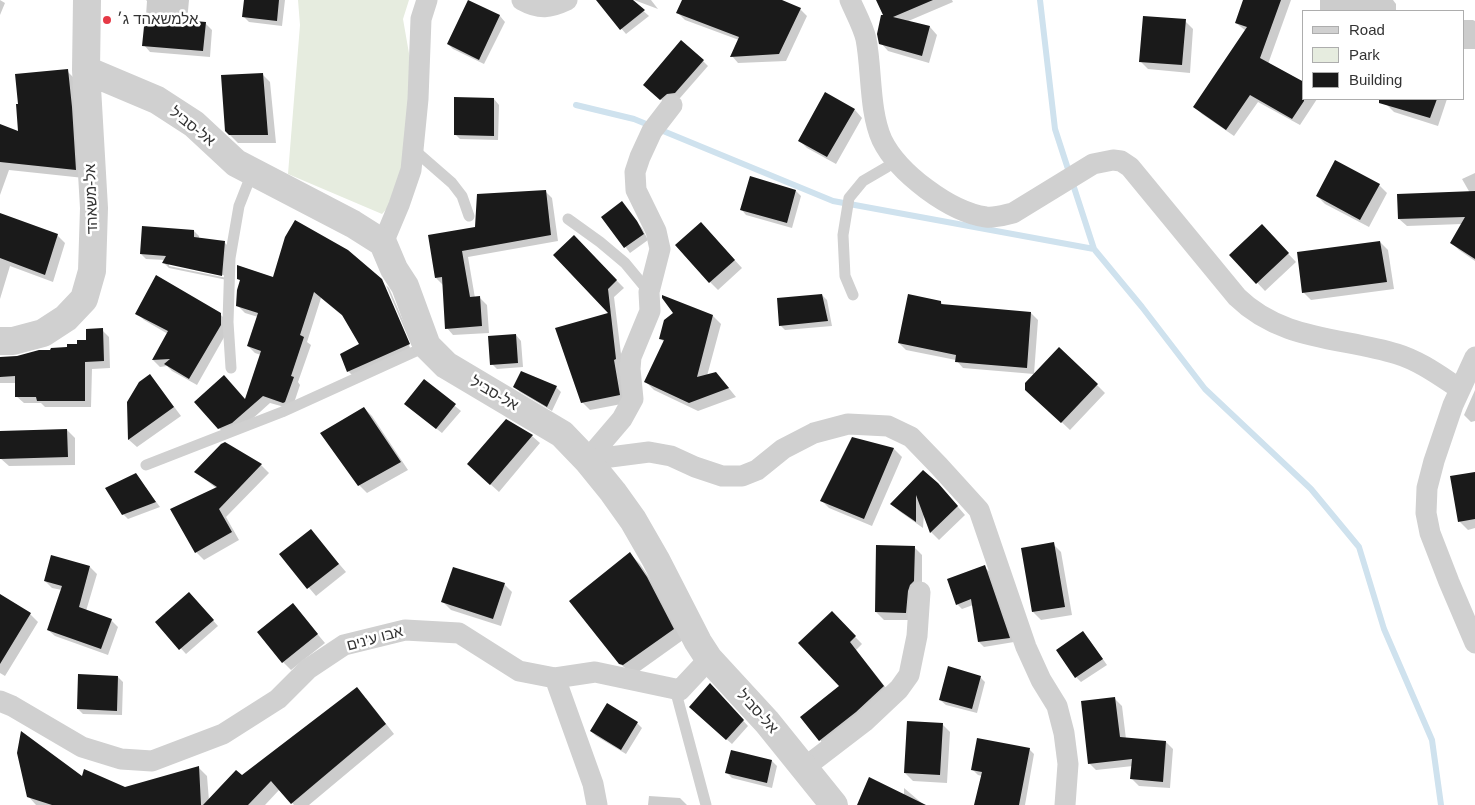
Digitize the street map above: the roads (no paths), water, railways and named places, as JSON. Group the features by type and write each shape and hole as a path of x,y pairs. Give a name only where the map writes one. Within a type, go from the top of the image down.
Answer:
{"street":[{"name":"אל-משאהד","path":"0,341 44,333 66,318 84,299 92,271 94,208 86,70 87,0"},
{"path":"383,243 399,206 411,170 418,99 421,19 427,0"},
{"path":"522,0 534,7 556,6 567,0"},
{"path":"850,0 865,37 877,125 883,141 897,162 921,184 942,199 976,215 1001,216 1013,213 1093,164 1113,160 1120,161 1130,167 1247,307 1278,326 1293,331 1414,360 1460,389"},
{"name":"אל-סביל","path":"86,70 157,100 194,124 236,163 353,224 383,243 394,269 405,286 427,346 446,365 562,434 587,460 613,492 632,520 656,560 698,642 709,659 767,722 834,805"},
{"path":"587,460 622,419 633,398 630,369 631,357 650,311 650,292 660,249 660,241 639,200 636,190 635,172 652,131 672,105"},
{"path":"1475,357 1453,405 1434,461 1428,488 1426,513 1430,533 1475,643"},
{"path":"587,460 649,452 671,456 722,476 742,476 757,470 783,449 814,433 848,424 888,426 911,437 980,510 1026,647 1041,680 1057,706 1064,733 1068,764 1065,805"},
{"path":"804,768 864,722 899,690 909,675 917,636 920,592"},
{"name":"אבו ע'נים","path":"0,701 12,706 82,747 121,759 152,761 223,734 278,699 308,669 344,645 405,630 459,633 519,671 555,678 595,672 674,689"},
{"path":"674,689 680,690 709,659"},
{"path":"555,678 593,784 597,805"}],"lane":[{"path":"413,150 452,183 462,196 469,216"},
{"path":"853,295 845,276 843,235 849,198 863,181 887,167"},
{"path":"231,368 228,322 230,258 239,206 252,172"},
{"path":"568,219 600,242 625,264 650,292"},
{"path":"146,465 282,412 427,346"},
{"path":"674,689 706,805"}],"waterway":[{"path":"1040,0 1055,129 1094,249 1142,307 1205,389 1311,489 1359,547 1384,629 1432,740 1441,805"},
{"path":"576,105 634,119 833,201 1094,249"}],"place":[{"name":"אלמשאהד ג׳","path":"107,20"}]}
